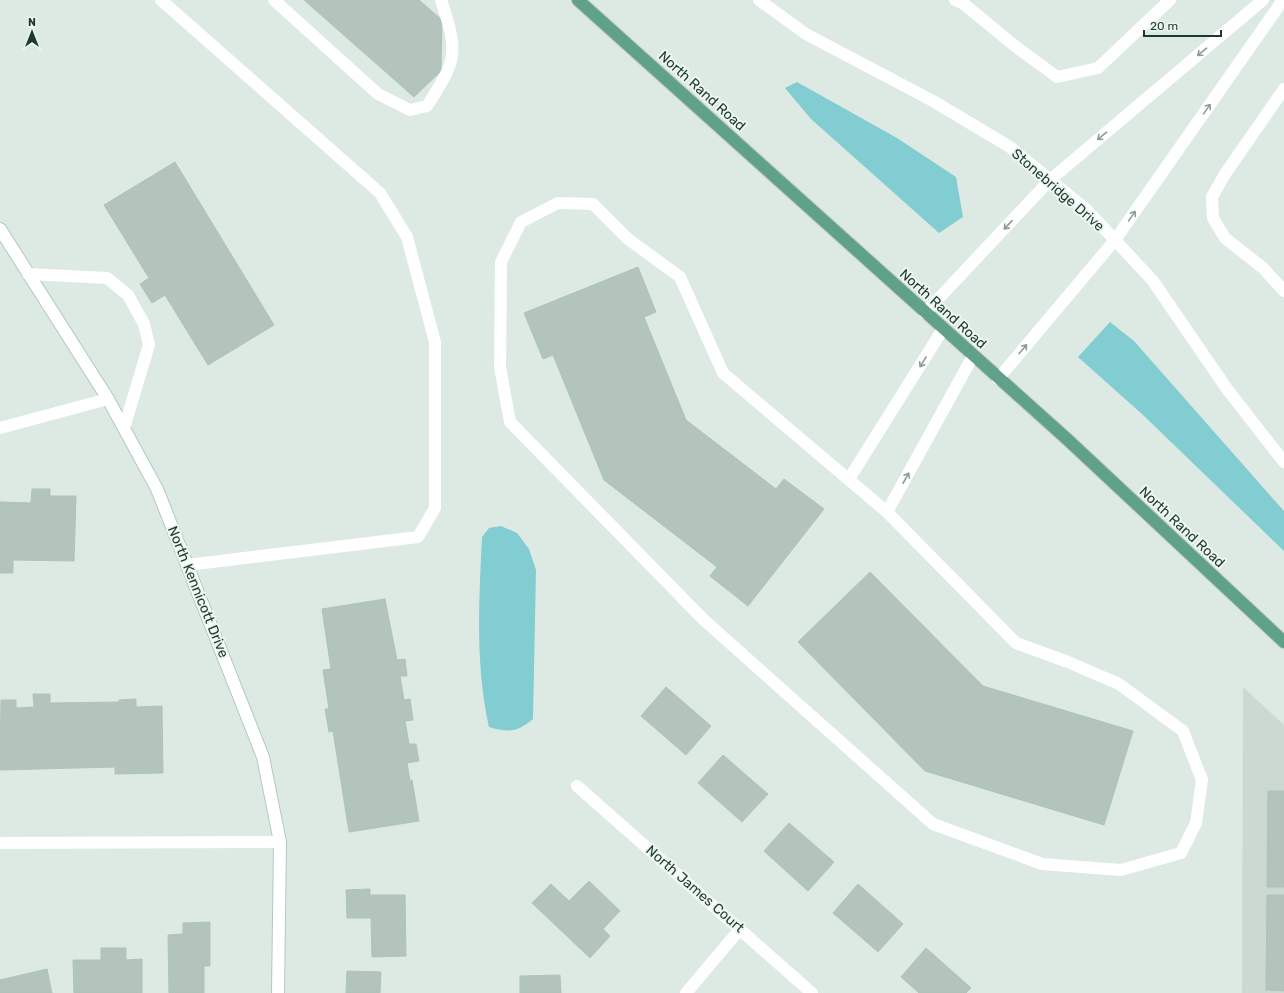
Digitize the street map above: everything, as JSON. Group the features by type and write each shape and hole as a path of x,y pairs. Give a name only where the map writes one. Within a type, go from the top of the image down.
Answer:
{"main road":[{"name":"North Rand Road","path":"578,0 998,379 1068,440 1284,642"}],"street":[{"path":"161,0 380,193 407,237 435,342 435,508 418,537 187,565"},
{"path":"274,0 378,94 410,110 427,106 448,74 452,58 452,34 441,0"},
{"name":"Stonebridge Drive","path":"759,0 806,34 934,101 1010,147 1088,211 1153,281 1227,389 1284,462"},
{"path":"955,0 964,4 1015,46 1057,77 1098,68 1170,0"},
{"path":"925,313 1050,180 1264,0"},
{"path":"998,379 1115,240 1283,0"},
{"path":"1284,89 1212,197 1213,218 1224,238 1264,268 1284,291"},
{"path":"558,203 593,204 628,239 680,277 722,373 887,512 1016,643 1068,662 1119,684 1183,731 1202,780 1196,823 1181,853 1121,870 1042,864 933,824 704,620 510,422 500,367 502,262 521,222 558,203"},
{"name":"North Kennicott Drive","path":"0,229 108,400 157,489 263,757 280,842 278,993"},
{"path":"28,274 107,278 128,295 144,324 149,345 124,428"},
{"path":"849,479 943,329"},
{"path":"887,512 973,356"},
{"path":"0,428 108,400"},
{"name":"North James Court","path":"577,786 812,993"},
{"path":"0,843 280,842"},
{"path":"686,993 740,929"}],"shaded area":[{"path":"1243,687 1284,725 1284,993 1242,993"}],"water":[{"path":"797,82 897,138 956,177 963,217 939,233 811,119 785,88"},
{"path":"1110,322 1134,341 1284,511 1284,551 1143,415 1078,357"},
{"path":"501,526 517,533 529,549 536,570 533,719 522,727 507,731 489,727 482,680 479,632 482,537 489,528"}],"building":[{"path":"304,0 419,0 442,20 441,71 414,97"},
{"path":"175,162 274,325 208,365 165,295 152,303 140,284 149,278 104,205"},
{"path":"638,267 656,312 644,317 686,420 776,489 784,479 824,509 748,606 710,576 717,567 604,480 553,355 543,359 524,313"},
{"path":"32,489 50,489 50,496 76,496 74,561 13,560 13,573 0,573 0,502 31,503"},
{"path":"870,572 983,686 1133,731 1104,825 925,771 798,642"},
{"path":"385,599 397,660 405,659 407,676 400,676 404,700 410,699 413,720 405,721 409,744 416,744 419,761 407,763 410,781 412,780 419,821 349,832 333,731 329,732 325,709 329,709 323,670 331,669 322,609"},
{"path":"666,687 711,726 686,755 641,716"},
{"path":"33,694 50,694 50,703 119,702 119,700 136,699 136,707 162,706 163,773 115,774 115,767 0,770 1,700 16,700 16,708 34,707"},
{"path":"723,755 768,794 742,822 698,783"},
{"path":"1268,791 1284,791 1284,887 1267,887"},
{"path":"789,823 834,862 808,891 764,851"},
{"path":"589,881 620,911 603,929 610,936 590,958 532,903 551,884 569,901"},
{"path":"858,884 903,924 878,952 833,913"},
{"path":"370,889 370,895 405,895 406,956 372,957 371,918 347,918 346,890"},
{"path":"1267,895 1284,895 1284,991 1266,990"},
{"path":"210,922 210,966 204,966 204,993 169,993 168,935 183,934 183,923"},
{"path":"101,948 126,948 126,960 142,959 142,993 74,993 73,960 101,960"},
{"path":"926,948 971,988 966,993 919,993 901,977"},
{"path":"47,969 52,993 0,993 0,980"},
{"path":"347,971 381,972 380,993 346,993"},
{"path":"560,975 561,993 520,993 520,976"}]}
